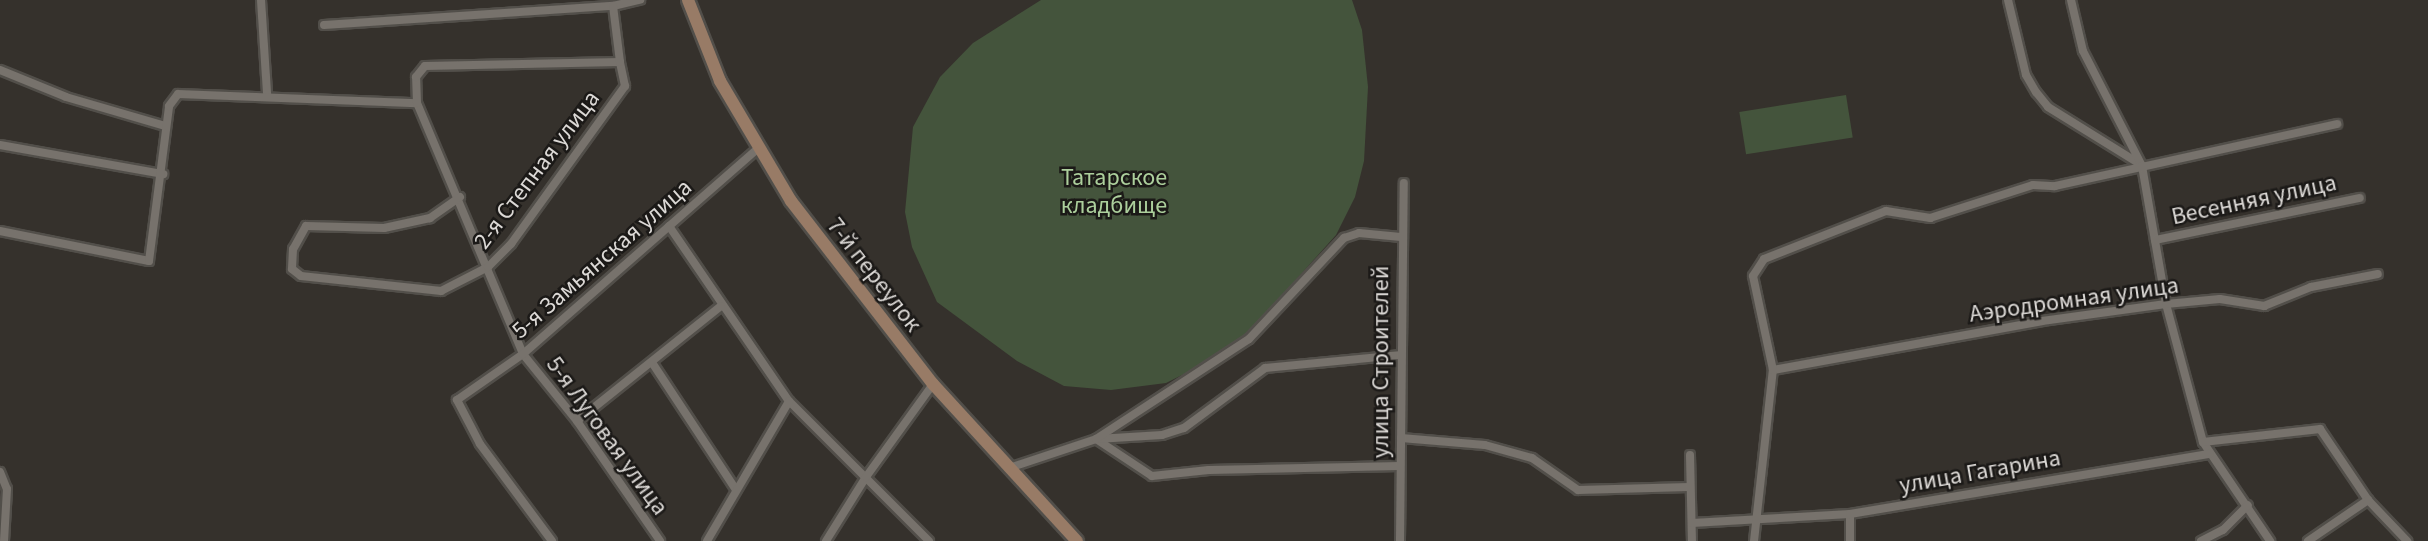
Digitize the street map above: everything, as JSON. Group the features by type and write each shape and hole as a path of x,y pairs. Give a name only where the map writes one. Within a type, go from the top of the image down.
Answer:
{"street":[{"path":"261,0 267,94"},
{"path":"324,25 613,6 640,0"},
{"name":"7-й переулок","path":"688,0 720,81 757,149 848,280 933,384 1077,541"},
{"path":"2008,0 2026,75 2036,92 2049,107 2142,166"},
{"path":"2071,0 2083,51 2142,166 2166,304 2203,442 2270,541"},
{"name":"2-я Степная улица","path":"460,197 430,218 384,228 306,226 293,249 292,269 301,276 441,291 488,267 510,244 625,86 613,6"},
{"name":"2-я Степная улица","path":"416,103 416,77 425,66 620,62"},
{"path":"0,71 66,97 165,126"},
{"path":"0,232 149,261 163,174 165,126 174,98 183,92 416,103"},
{"name":"5-я Луговая улица","path":"416,103 460,197 523,354 577,421 660,541"},
{"path":"1754,541 1773,370 1753,281 1764,259 1886,211 1930,218 2033,185 2055,186 2337,124"},
{"path":"0,145 163,174"},
{"name":"5-я Замьянская улица","path":"552,541 459,410 457,400 466,391 523,354 757,149"},
{"name":"улица Строителей","path":"1400,541 1401,237 1404,183"},
{"name":"Весенняя улица","path":"2155,240 2360,198"},
{"path":"669,226 721,306 789,401 929,541"},
{"path":"1009,468 1096,439 1249,339 1344,238 1359,233 1401,237"},
{"name":"Аэродромная улица","path":"1773,370 2042,321 2166,304 2220,299 2263,306 2311,287 2378,274"},
{"path":"577,421 653,364 721,306"},
{"path":"1096,439 1162,435 1184,428 1265,368 1401,355"},
{"path":"653,364 736,490"},
{"path":"826,541 866,477 933,384"},
{"path":"707,541 789,401"},
{"path":"2203,442 2320,429 2368,500 2407,541"},
{"path":"1401,438 1485,445 1532,458 1578,490 1689,487"},
{"path":"1096,439 1152,476 1209,470 1400,466"},
{"name":"улица Гагарина","path":"1692,523 1850,513 2210,454"},
{"path":"1690,455 1692,541"},
{"path":"0,472 7,489 4,541"},
{"path":"2308,541 2368,500"},
{"path":"2201,541 2223,530 2248,505"},
{"path":"1850,513 1850,541"},
{"path":"831,531 840,541"}],"green space":[{"name":"Татарское кладбище","path":"1041,0 1352,0 1362,30 1368,87 1364,161 1355,197 1336,235 1250,331 1206,363 1166,383 1111,390 1064,386 1017,361 937,302 912,247 905,212 913,127 940,77 973,43"},
{"path":"1846,95 1853,137 1746,154 1739,112"}]}
